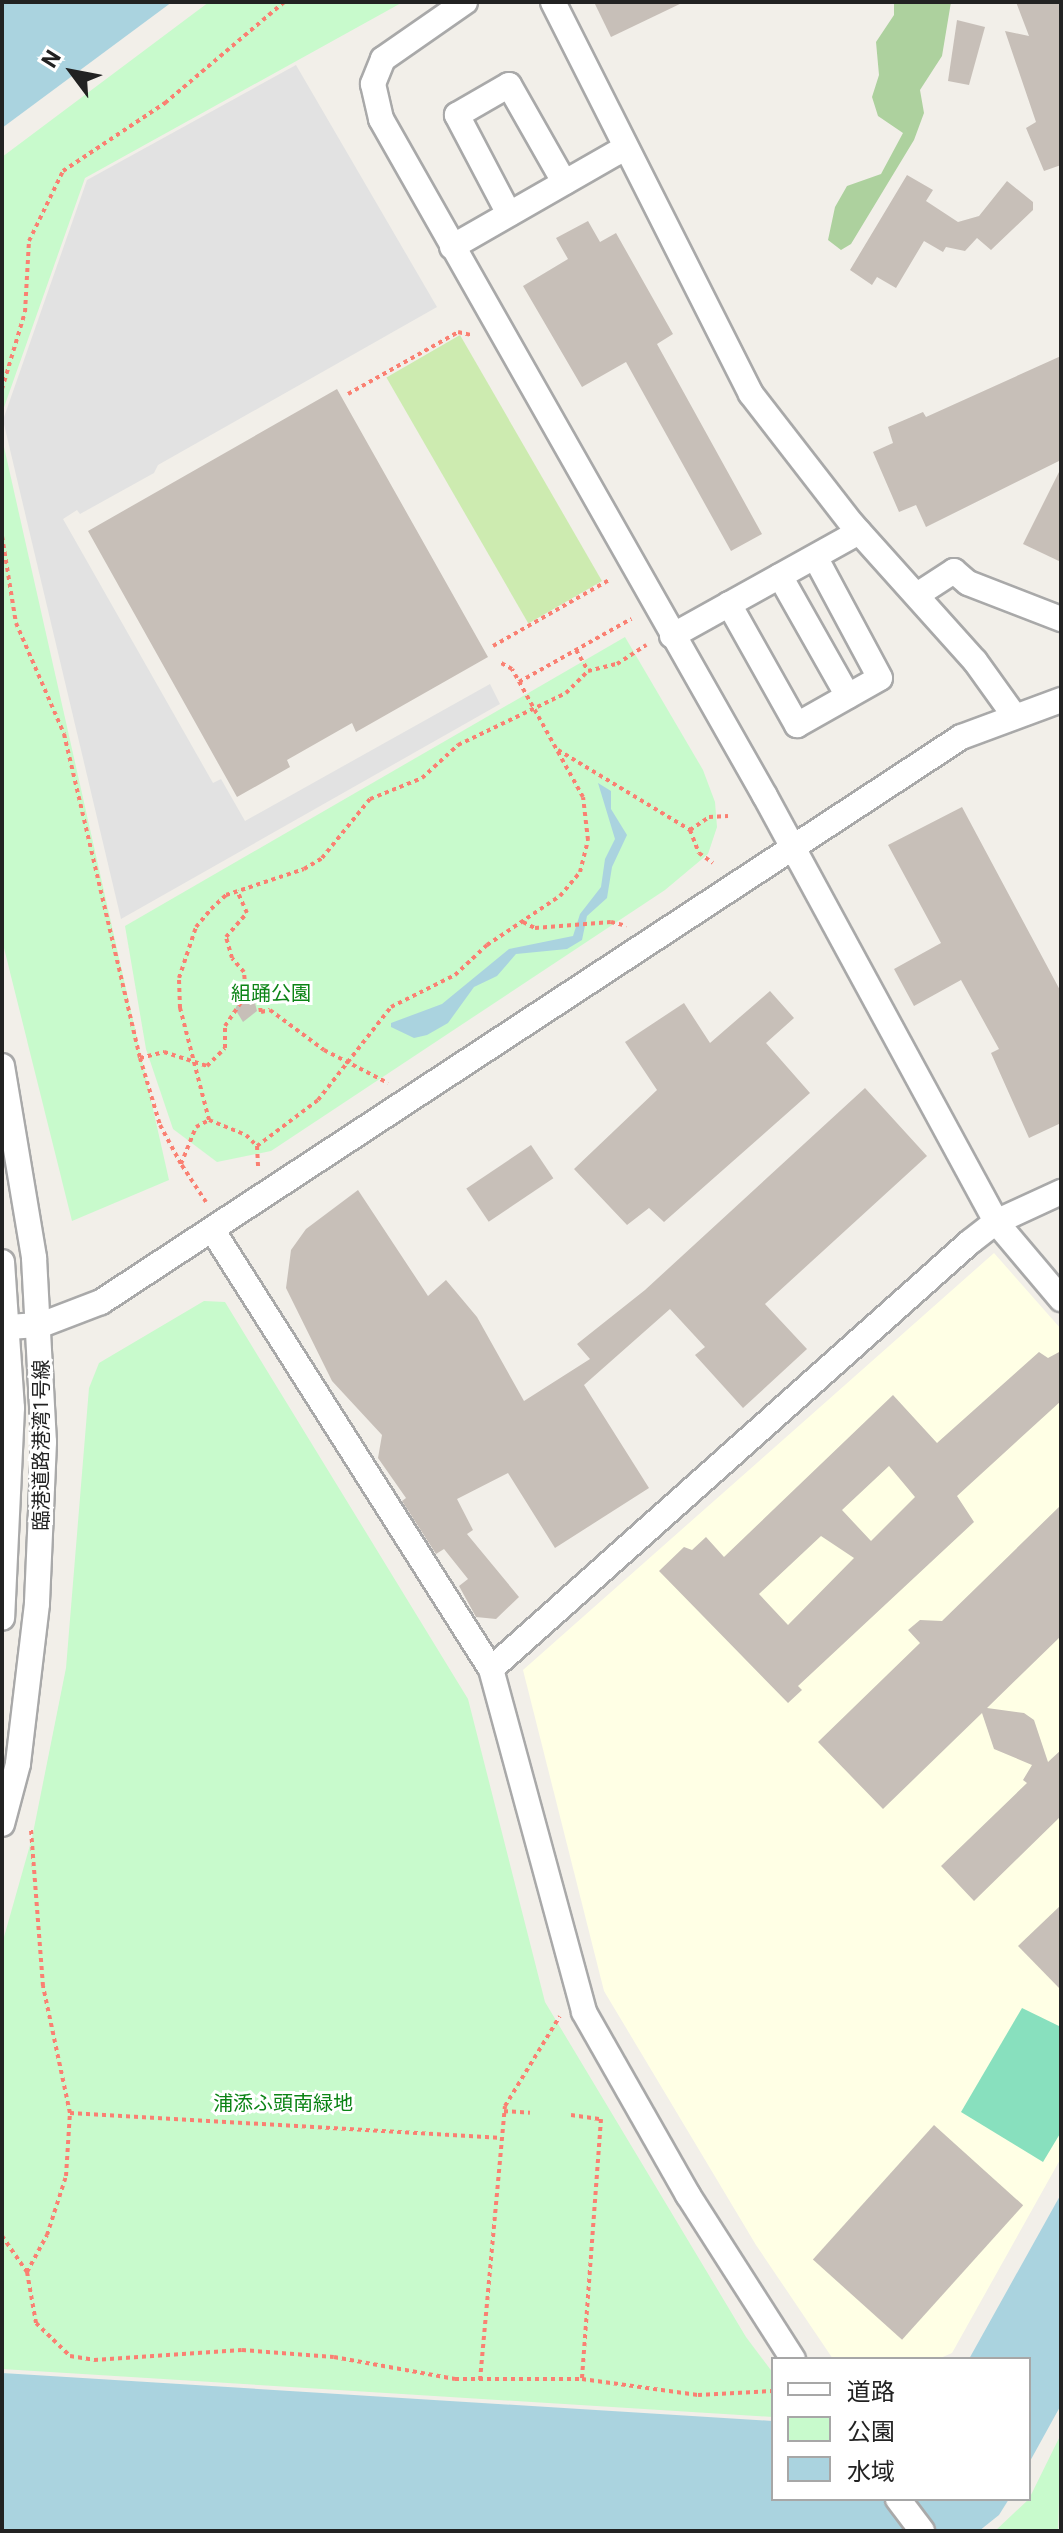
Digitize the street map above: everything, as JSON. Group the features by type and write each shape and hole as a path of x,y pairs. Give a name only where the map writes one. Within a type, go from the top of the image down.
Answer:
{"street":[{"path":"465,2 392,49 373,84 381,119 792,848 996,1222 1061,1299"},
{"path":"553,2 751,394 859,532 917,595 1013,714"},
{"path":"509,214 457,115 509,85 564,182"},
{"path":"452,247 625,148"},
{"path":"672,636 859,532"},
{"path":"729,604 797,725 880,678 815,557"},
{"path":"917,595 954,571 968,583 1061,619"},
{"path":"780,576 848,696"},
{"path":"9,1327 41,1325 101,1302 961,737 1013,714 1061,700"},
{"name":"臨港道路港湾1号線","path":"2,1066 41,1325 44,1442 37,1604 18,1764 2,1824"},
{"path":"491,1669 996,1222 1061,1192"},
{"path":"213,1231 491,1669 576,1990 592,2031 688,2195 792,2357"},
{"name":"臨港道路港湾1号線","path":"2,1262 9,1327 11,1504 2,1618"},
{"path":"900,2501 922,2531"}],"path":[{"path":"2,389 25,312 29,241 63,171 165,103 284,2"},
{"path":"348,394 458,332 471,335"},
{"path":"2,536 16,623 64,734 140,1058 160,1125 206,1202"},
{"path":"493,646 609,580"},
{"path":"519,682 631,619"},
{"path":"209,1120 180,1008 183,954 196,927 226,895 276,882 313,863 370,799 422,778 458,745 566,693 588,671 617,664 646,645"},
{"path":"576,650 588,671"},
{"path":"257,1146 298,1119 391,1007 455,975 572,886 585,858 588,817 583,797 519,682 501,663"},
{"path":"556,750 690,830 699,853 713,863"},
{"path":"690,830 709,817 728,816"},
{"path":"140,1058 164,1052 194,1065 207,1066 225,1048 225,1026 246,995 244,972 232,958 226,937 247,913 237,891"},
{"path":"523,922 535,928 591,924 627,926"},
{"path":"246,995 259,1000 261,1012 270,1010 296,1025 324,1050 388,1083"},
{"path":"181,1164 196,1127 209,1120"},
{"path":"209,1120 246,1135 257,1146 258,1168"},
{"path":"27,2272 47,2235 66,2176 70,2113 43,1986 31,1829"},
{"path":"480,2380 498,2138 504,2111 576,1990"},
{"path":"504,2111 530,2113"},
{"path":"70,2113 498,2138"},
{"path":"571,2115 601,2119 609,2115"},
{"path":"582,2379 601,2119"},
{"path":"2,2236 27,2272 36,2323 70,2356 94,2360 242,2350 334,2357 480,2380 582,2379 698,2395 771,2391"}],"shaded area":[{"path":"296,65 437,307 158,465 154,473 80,514 77,510 63,519 213,783 221,779 245,821 490,684 500,704 121,919 3,420 87,180"},
{"path":"994,1253 1061,1329 1061,2158 952,2353 943,2357 832,2357 756,2245 604,1991 523,1670"}],"green space":[{"path":"209,2 403,2 85,178 2,413 2,157"},
{"path":"894,2 951,2 942,56 920,90 924,113 914,140 851,244 841,250 828,240 835,207 847,186 881,174 903,133 878,116 872,97 879,75 876,42 894,15"},
{"path":"460,335 602,581 528,623 386,378"},
{"path":"2,438 169,1180 72,1221 2,940"},
{"name":"組踊公園","path":"625,637 703,770 715,802 717,827 708,854 665,890 271,1151 217,1162 173,1129 146,1049 125,926"},
{"name":"浦添ふ頭南緑地","path":"204,1301 225,1302 468,1699 545,2002 746,2337 771,2370 771,2417 2,2369 2,1944 32,1838 66,1668 89,1388 99,1363"},
{"path":"1022,2008 1061,2027 1061,2132 1043,2162 961,2112"},
{"path":"1061,2434 1058,2531 995,2531 1027,2501 1031,2501 1031,2495"}],"water":[{"path":"2,2 172,2 2,128"},
{"path":"598,783 611,791 611,809 627,835 612,867 607,898 587,916 582,940 567,949 516,954 497,976 474,987 448,1023 427,1035 414,1038 391,1027 391,1023 442,1004 509,949 573,936 580,914 601,887 605,859 615,839"},
{"path":"1061,2194 1061,2405 1031,2459 1031,2357 970,2357"},
{"path":"2,2373 771,2421 771,2501 1008,2501 999,2515 979,2531 2,2531"}],"building":[{"path":"594,2 684,2 611,37"},
{"path":"1016,2 1061,2 1061,165 1044,171 1026,128 1036,122 1005,31 1029,36"},
{"path":"957,20 985,27 969,85 948,81"},
{"path":"907,175 933,190 926,201 958,222 979,216 1007,181 1033,202 1033,210 991,250 977,238 965,251 946,247 943,252 924,241 896,288 877,277 872,285 850,270"},
{"path":"588,221 600,242 616,233 673,334 657,344 762,534 731,551 626,362 582,387 523,286 568,259 556,238"},
{"path":"1061,356 1061,460 926,527 916,505 899,512 873,452 893,443 888,427 923,412 926,417"},
{"path":"337,389 488,657 356,732 352,723 287,760 290,767 237,797 88,531"},
{"path":"1061,468 1061,562 1023,544"},
{"path":"962,807 1061,992 1061,1123 1029,1138 991,1053 999,1049 961,980 914,1006 894,969 941,943 888,845"},
{"path":"770,991 794,1018 766,1043 810,1093 664,1222 649,1208 627,1225 574,1169 657,1090 625,1042 684,1003 710,1043"},
{"path":"241,998 254,999 257,1011 243,1022 235,1009"},
{"path":"865,1088 927,1156 765,1304 807,1349 743,1408 695,1355 705,1347 670,1309 584,1385 649,1488 555,1548 508,1473 457,1499 473,1530 467,1534 519,1597 496,1619 476,1617 459,1586 468,1579 444,1549 436,1554 402,1501 406,1498 378,1458 382,1435 332,1381 286,1288 291,1250 306,1229 358,1190 428,1296 446,1280 477,1317 524,1401 590,1359 577,1344 645,1290"},
{"path":"531,1145 553,1178 489,1222 466,1189"},
{"path":"1061,1351 1061,1401 957,1496 974,1522 798,1686 802,1690 788,1703 659,1571 684,1547 692,1550 706,1537 724,1557 893,1395 937,1443 1039,1352 1048,1358","holes":["889,1466 915,1497 871,1541 842,1510","821,1536 854,1558 788,1625 759,1594"]},
{"path":"1061,1505 1061,1636 987,1708 1024,1713 1034,1720 1048,1762 1061,1750 1061,1816 974,1901 941,1866 1027,1783 1023,1780 1032,1765 994,1749 982,1713 883,1809 818,1742 920,1643 908,1630 920,1620 942,1621"},
{"path":"1061,1905 1061,1990 1018,1946"},
{"path":"934,2125 1023,2205 902,2340 813,2260"}]}
